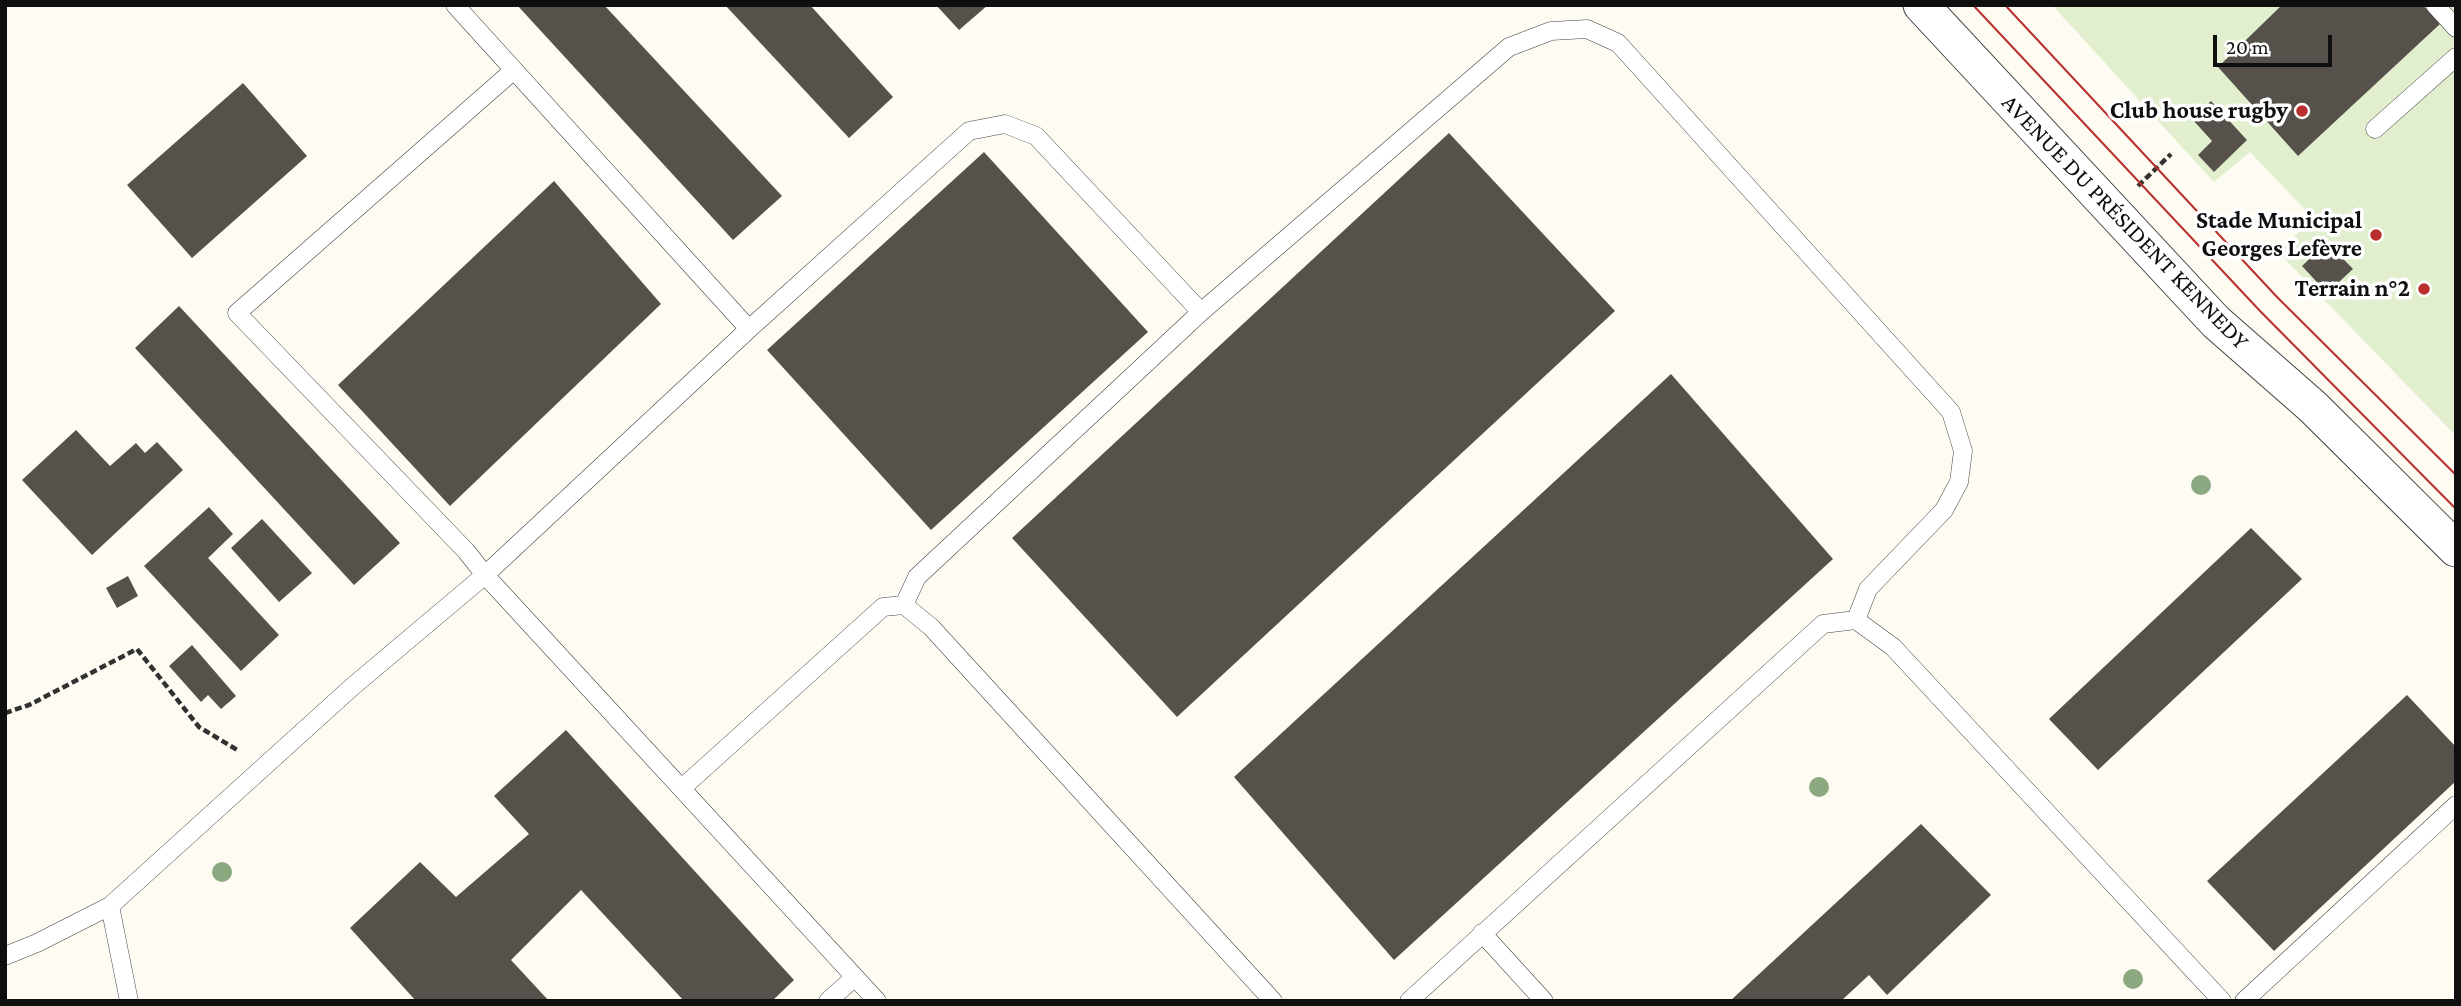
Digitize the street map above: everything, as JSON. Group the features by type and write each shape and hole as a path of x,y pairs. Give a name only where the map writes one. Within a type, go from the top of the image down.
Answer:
{"street":[{"name":"AVENUE DU PRÉSIDENT KENNEDY","path":"1921,5 2216,322 2313,407 2456,549"}],"lane":[{"path":"455,5 749,329"},
{"path":"2435,5 2456,28"},
{"path":"904,605 917,576 1201,312 1509,47 1551,30 1587,29 1618,43 1951,412 1963,452 1959,482 1944,510 1868,589 1856,620"},
{"path":"2375,129 2456,57"},
{"path":"514,71 237,313 466,551 485,575 877,1001"},
{"path":"5,956 110,906 352,687 485,575 749,329 969,131 1005,124 1035,136 1201,312"},
{"path":"682,788 883,607 904,605 931,627 1273,1001"},
{"path":"1409,1001 1823,624 1856,620 1893,648 2222,1001"},
{"path":"2244,1001 2456,805"},
{"path":"110,906 129,1001"},
{"path":"1482,933 1544,1001"},
{"path":"828,1001 855,977"}],"path":[{"path":"5,713 29,705 137,649 199,727 264,766"}],"green space":[{"name":"Stade Municipal Georges Lefèvre","path":"2052,5 2456,5 2456,436 2277,251 2314,219 2250,152 2214,182"}],"building":[{"path":"517,5 604,5 782,196 733,240"},
{"path":"725,5 810,5 893,97 849,138"},
{"path":"936,5 988,5 959,30"},
{"name":"Club house rugby","path":"2282,5 2423,5 2440,24 2298,156 2218,67"},
{"path":"243,83 307,156 192,258 127,185"},
{"path":"2211,101 2247,140 2214,172 2198,155 2212,141 2192,119"},
{"path":"1449,133 1615,311 1177,717 1012,538"},
{"path":"984,152 1148,332 931,530 767,350"},
{"path":"554,181 661,304 450,506 338,385"},
{"path":"2327,242 2353,269 2327,293 2302,266"},
{"path":"179,306 400,543 354,585 135,348"},
{"path":"1671,374 1833,559 1394,960 1234,777"},
{"path":"76,430 110,466 136,443 145,453 157,442 183,470 92,555 22,480"},
{"path":"209,507 233,534 208,558 279,635 241,671 144,566"},
{"path":"262,519 312,573 279,602 231,548"},
{"path":"2251,528 2302,579 2098,770 2049,719"},
{"path":"128,576 138,596 117,608 106,588"},
{"path":"192,645 236,696 221,709 208,695 201,702 169,666"},
{"path":"2407,695 2456,747 2456,781 2274,951 2207,881"},
{"path":"566,730 794,980 772,1001 684,1001 581,890 511,960 549,1001 416,1001 350,928 420,862 456,897 529,834 494,796"},
{"path":"1921,824 1991,895 1887,995 1869,975 1841,1001 1730,1001"}],"tram line":[{"path":"1973,5 2261,312 2456,509"},
{"path":"2005,5 2277,297 2456,475"}],"place":[{"name":"Club house rugby","path":"2302,111"},
{"name":"Stade Municipal Georges Lefèvre","path":"2376,235"},
{"name":"Terrain n°2","path":"2424,289"}]}
